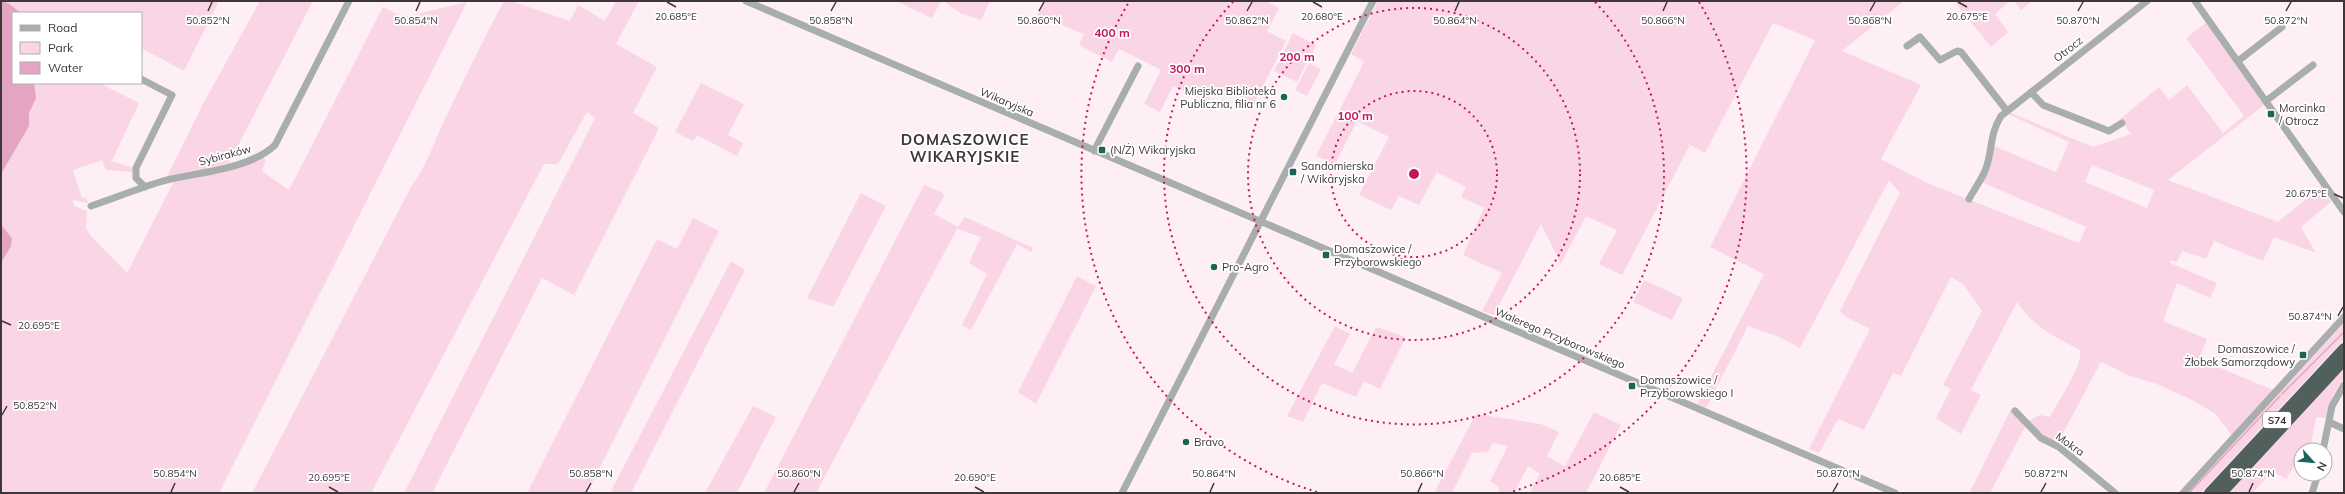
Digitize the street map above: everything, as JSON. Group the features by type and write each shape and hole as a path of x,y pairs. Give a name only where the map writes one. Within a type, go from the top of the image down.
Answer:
{"highway":[{"name":"S74","path":"2209,493 2344,348"},
{"name":"S74","path":"2222,493 2344,361"}],"street":[{"name":"Sybiraków","path":"91,206 145,187 233,165 261,156 269,150 275,145 349,1"},
{"name":"Wikaryjska","path":"746,1 1260,222"},
{"path":"1122,493 1373,1"},
{"name":"Otrocz","path":"2005,113 2147,1"},
{"path":"2195,1 2344,212"},
{"path":"2238,61 2282,27"},
{"path":"1907,46 1920,37 1940,60 1957,51 1961,52 2005,113 1994,127 1985,171 1969,198"},
{"path":"2266,101 2313,65"},
{"path":"1094,151 1138,66"},
{"path":"142,80 172,95 136,168 136,178 145,187"},
{"path":"2031,92 2043,105 2109,131 2122,124"},
{"name":"Walerego Przyborowskiego","path":"1260,222 1895,493"},
{"path":"2183,493 2344,317"},
{"path":"2325,442 2336,398 2344,385"},
{"name":"Mokra","path":"2015,411 2041,438 2059,447 2115,493"},
{"path":"2329,422 2344,429"},
{"path":"2312,493 2315,482"}],"green space":[{"path":"3,1 219,1 184,71 142,49 142,12 20,12"},
{"path":"260,1 313,1 229,163 166,179 203,104"},
{"path":"504,1 511,1 570,21 578,5 605,21 616,1 639,1 616,44 657,67 633,113 659,128 574,295 542,278 432,493 404,493 595,118 587,112 558,164 544,164 371,493 252,493 411,187 425,163 459,89"},
{"path":"896,1 941,1 932,18"},
{"path":"943,1 990,1 981,20 962,14"},
{"path":"1044,1 1266,1 1279,8 1267,31 1286,41 1254,104 1215,87 1208,102 1173,86 1160,112 1144,104 1161,70 1119,49 1112,62 1079,45 1084,34 1037,15"},
{"path":"1378,1 1904,1 1842,51 1921,85 1881,159 1927,183 2079,243 2086,227 1981,182 1994,146 2056,172 2069,142 2008,114 2011,113 2093,147 2131,134 2120,119 2159,87 2169,100 2187,85 2223,133 2244,116 2186,38 2207,22 2264,105 2168,180 2278,222 2321,187 2331,202 2301,227 2316,253 2274,237 2263,261 2214,241 2206,259 2182,251 2177,262 2170,260 2170,263 2217,283 2210,298 2177,283 2163,321 2207,339 2199,359 2273,390 2232,436 2216,414 2192,400 2157,384 2130,376 2101,362 2062,435 2059,447 2027,423 1990,493 1970,492 2012,407 2027,422 2040,415 2050,417 2074,374 2080,357 2080,350 2037,324 2023,311 2017,302 1971,390 1981,395 1961,434 1936,418 1951,389 1943,385 1982,311 1963,284 1951,277 1901,376 1893,373 1864,430 1838,419 1819,453 1809,449 1870,329 1846,317 1840,311 1900,193 1889,180 1800,348 1779,337 1748,326 1706,408 1697,404 1764,274 1710,247 1815,40 1773,23 1705,153 1690,145 1622,275 1599,264 1617,230 1586,216 1561,264 1541,224 1494,315 1482,311 1502,273 1463,255 1484,208 1461,197 1466,187 1437,172 1419,205 1399,196 1391,210 1359,195 1389,137 1357,121 1335,164 1316,156 1364,62 1351,54","holes":["2092,165 2154,190 2147,208 2085,182"]},
{"path":"1954,1 2010,1 1995,14 2008,32 1991,47"},
{"path":"2014,1 2032,1 2021,10"},
{"path":"467,2 219,493 1,493 1,168 23,136 31,84 101,84 139,103 112,161 133,168 132,172 106,170 102,160 73,170 82,198 86,197 88,203 73,200 74,206 87,211 86,228 91,236 127,273 175,179 261,156 266,160 262,171 289,190 383,7 404,17"},
{"path":"1293,33 1316,45 1297,82 1274,71"},
{"path":"1309,63 1321,69 1307,96 1295,90"},
{"path":"701,83 744,104 728,135 743,143 737,156 697,135 693,141 675,132"},
{"path":"924,185 945,194 934,214 958,227 965,217 1033,248 1031,252 1017,244 971,330 962,325 987,274 969,263 981,237 957,229 816,493 764,493"},
{"path":"861,193 886,206 833,307 807,298"},
{"path":"693,218 719,231 587,493 527,493 657,239 677,249"},
{"path":"731,261 745,270 631,493 610,493"},
{"path":"1077,276 1096,286 1036,404 1018,392"},
{"path":"1644,280 1683,298 1672,320 1633,302"},
{"path":"2344,320 2344,339 2201,493 2186,493"},
{"path":"1335,326 1350,334 1334,364 1352,373 1376,327 1406,337 1380,389 1364,381 1356,397 1322,383 1303,422 1287,416"},
{"path":"2344,367 2344,377 2333,395 2326,418 2316,417 2312,442 2293,442 2293,468 2286,479 2272,471 2253,493 2228,493"},
{"path":"753,406 776,417 737,493 705,493"},
{"path":"1594,412 1621,425 1586,493 1530,492 1540,474 1528,466 1514,493 1497,493 1500,488 1490,481 1508,446 1493,443 1488,452 1472,453 1452,493 1434,493 1476,414 1541,424 1559,432 1547,456 1565,466"}],"water":[{"path":"1,1 8,3 20,12 12,12 12,84 34,84 36,98 29,113 29,126 1,174"},
{"path":"1,225 12,238 11,246 1,263"}],"waterway":[{"path":"2282,394 2344,332"},
{"path":"2189,493 2280,396"}],"place":[{"name":"Miejska Biblioteka Publiczna, filia nr 6","path":"1284,97"},
{"name":"Morcinka / Otrocz","path":"2271,114"},
{"name":"(N/Ż) Wikaryjska","path":"1102,150"},
{"name":"Sandomierska / Wikaryjska","path":"1293,172"},
{"name":"Domaszowice / Przyborowskiego","path":"1326,255"},
{"name":"Pro-Agro","path":"1214,267"},
{"name":"Domaszowice / Żłobek Samorządowy","path":"2303,355"},
{"name":"Domaszowice / Przyborowskiego I","path":"1632,386"},
{"name":"Bravo","path":"1186,442"}],"district":[{"name":"DOMASZOWICE WIKARYJSKIE","path":"965,148"}]}
